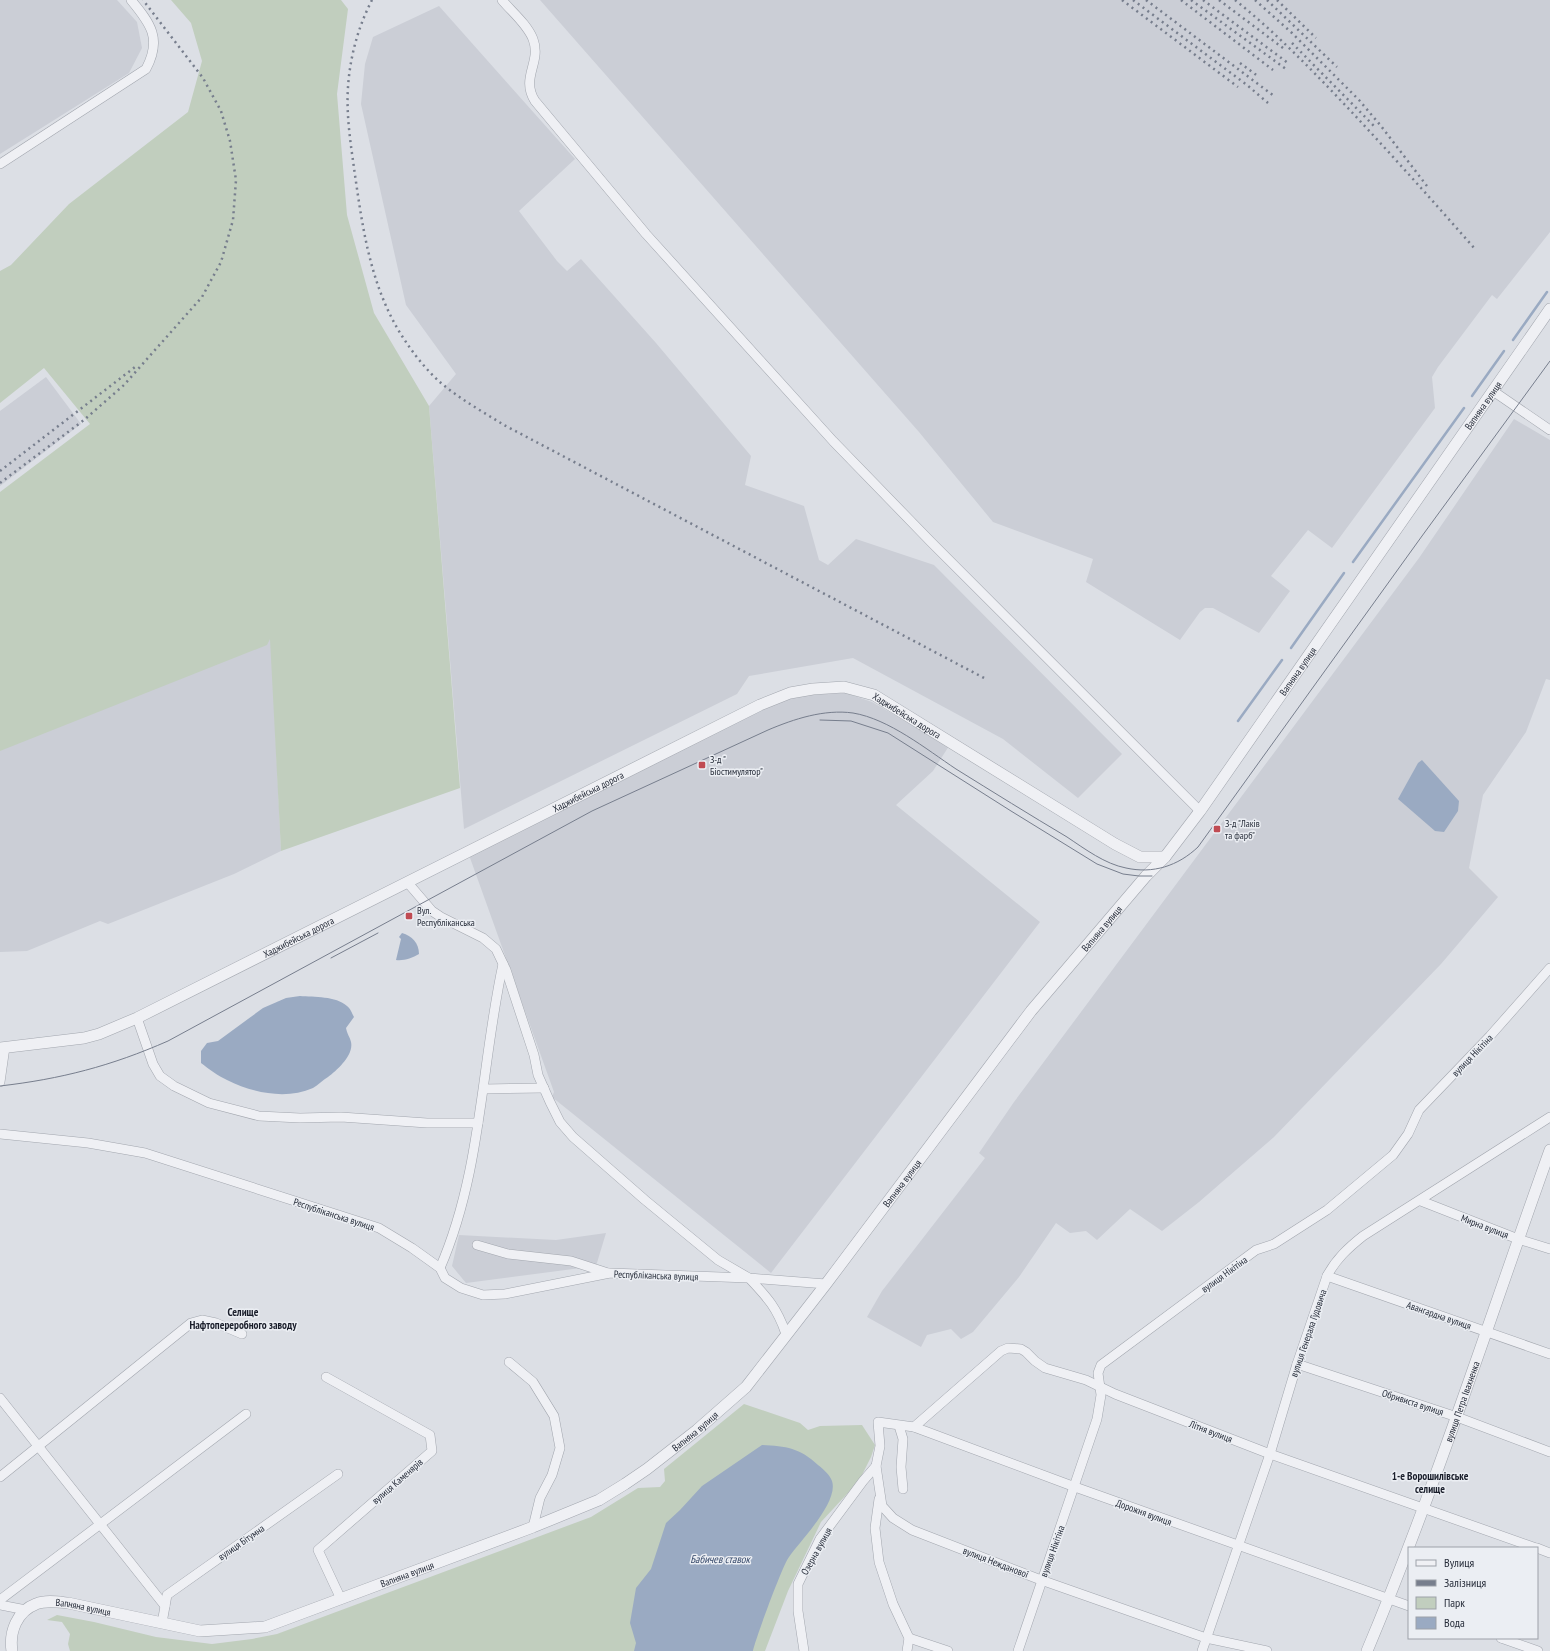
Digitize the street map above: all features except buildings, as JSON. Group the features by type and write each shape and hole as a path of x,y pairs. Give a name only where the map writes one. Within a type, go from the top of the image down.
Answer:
{"street":[{"path":"0,164 146,69 152,57 155,43 152,30 146,18 131,0"},
{"path":"502,0 527,28 533,40 535,56 528,86 535,101 646,234 833,441 931,542 1200,810"},
{"name":"Вапняна вулиця","path":"26,1610 37,1604 49,1602 68,1602 200,1630 265,1627 533,1527 599,1500 647,1469 697,1430 746,1387 826,1284 1031,1011 1146,876 1165,857 1200,810 1550,309"},
{"path":"1493,390 1550,430"},
{"name":"Хаджибейська дорога","path":"2,1048 84,1038 99,1034 137,1018 760,705 790,693 813,689 844,687 874,695 1115,844 1140,857 1165,857"},
{"path":"408,883 437,914 490,943 496,949 503,964 534,1055 538,1075 560,1122 573,1137 645,1200 718,1260 749,1278 768,1297 780,1316 786,1334"},
{"path":"440,1268 459,1215 470,1168 484,1089 503,964"},
{"name":"вулиця Нікітіна","path":"1018,1651 1097,1419 1100,1402 1099,1369 1106,1360 1256,1250 1274,1244 1327,1210 1393,1155 1408,1134 1419,1110 1490,1036 1550,968"},
{"path":"137,1018 153,1064 160,1076 174,1086 209,1103 259,1116 300,1118 341,1117 426,1123 478,1123"},
{"path":"0,1082 2,1048"},
{"path":"484,1089 544,1088"},
{"name":"вулиця Генерала Гудовича","path":"1202,1651 1270,1454 1297,1364 1328,1276 1341,1256 1363,1236 1421,1201 1550,1117"},
{"name":"Республіканська вулиця","path":"0,1134 88,1142 145,1153 379,1228 412,1248 440,1268 445,1278 461,1288 482,1295 505,1294 610,1273 749,1278 826,1284"},
{"name":"вулиця Петра Івахненка","path":"1408,1547 1457,1417 1550,1150"},
{"name":"Мирна вулиця","path":"1421,1201 1518,1239 1550,1249"},
{"path":"477,1245 508,1254 571,1260 610,1273"},
{"name":"Авангардна вулиця","path":"1328,1276 1550,1354"},
{"path":"0,1477 191,1323 202,1320 216,1323 242,1334"},
{"name":"Літня вулиця","path":"914,1427 1001,1350 1008,1348 1021,1349 1045,1368 1086,1380 1115,1394 1270,1454 1534,1547"},
{"path":"509,1362 533,1382 554,1416 560,1442 560,1448 554,1468 540,1498 533,1527"},
{"name":"Обривиста вулиця","path":"1297,1364 1457,1417 1550,1452"},
{"name":"вулиця Каменярів","path":"326,1377 430,1435 432,1451 318,1550 340,1598"},
{"path":"0,1398 165,1606"},
{"path":"0,1600 246,1414"},
{"name":"Дорожня вулиця","path":"878,1422 914,1427 1075,1487 1408,1606"},
{"name":"вулиця Нежданової","path":"878,1422 880,1446 876,1466 882,1506 894,1518 912,1530 1041,1580 1206,1638 1267,1651"},
{"path":"899,1426 903,1439 901,1467 903,1489"},
{"name":"Озерна вулиця","path":"804,1651 798,1611 798,1584 820,1539 876,1466"},
{"name":"вулиця Бітумна","path":"162,1622 167,1595 338,1474"},
{"path":"880,1494 875,1528 879,1562 893,1604 909,1638 907,1651"},
{"name":"вулиця Петра Івахненка","path":"1368,1651 1408,1548"},
{"name":"Літня вулиця","path":"1538,1548 1550,1553"},
{"path":"0,1605 26,1610"},
{"path":"12,1651 10,1639 14,1627 21,1615 26,1610"},
{"path":"909,1638 948,1651"},
{"path":"1504,1639 1538,1651"}],"shaded area":[{"path":"0,0 117,0 137,22 142,48 129,73 0,154"},
{"path":"540,0 1550,0 1550,232 1497,299 1492,295 1438,367 1432,377 1435,408 1332,548 1308,530 1271,576 1290,591 1259,633 1213,608 1205,608 1200,612 1180,640 1086,582 1093,559 993,522 919,432"},
{"path":"439,6 575,159 519,211 557,261 567,271 581,259 656,343 751,456 745,485 804,506 819,560 828,565 856,539 934,565 1122,754 1078,798 1003,739 853,658 749,676 737,694 464,829 429,406 456,374 406,305 361,104 365,64 373,37"},
{"path":"46,377 81,424 0,486 0,411"},
{"path":"1514,419 1550,440 1550,680 1546,679 1526,732 1483,795 1469,868 1498,897 1441,964 1274,1137 1199,1202 1162,1231 1130,1209 1097,1240 1086,1231 1070,1233 1056,1223 1019,1277 973,1332 961,1339 951,1329 927,1335 921,1347 867,1317 882,1291 985,1158 979,1153 1014,1102 1419,558"},
{"path":"271,638 281,851 234,874 108,924 100,921 27,951 0,952 0,750"},
{"path":"846,693 872,702 949,746 933,771 896,805 1040,922 771,1273 552,1097 554,1092 469,855 759,707 791,696"},
{"path":"606,1233 596,1266 466,1283 452,1266 459,1235 556,1240"}],"green space":[{"path":"171,0 341,0 348,9 337,94 347,215 374,313 429,406 460,788 281,851 270,639 267,645 0,751 0,492 90,424 44,368 0,403 0,271 11,265 69,204 188,112 202,61 191,23"},
{"path":"744,1404 800,1423 808,1430 820,1426 862,1425 875,1445 871,1457 859,1481 821,1522 788,1591 765,1651 70,1651 68,1644 70,1634 62,1622 47,1620 57,1615 156,1637 212,1644 277,1634 591,1517 638,1488 660,1487 665,1481 664,1469"}],"water":[{"path":"1422,760 1459,801 1458,811 1444,832 1435,831 1398,799 1418,763"},
{"path":"402,933 414,940 418,946 419,954 408,959 396,960 401,939 399,937"},
{"path":"300,996 337,1000 348,1007 354,1017 346,1028 351,1040 350,1052 344,1062 336,1070 315,1087 303,1092 292,1094 259,1091 237,1085 201,1063 201,1051 207,1043 218,1041 263,1008 286,998"},
{"name":"Бабичев ставок","path":"762,1445 786,1447 799,1451 828,1474 832,1481 833,1490 830,1499 817,1521 786,1563 769,1604 753,1651 634,1651 636,1643 630,1623 636,1588 651,1569 666,1523 702,1486"}],"waterway":[{"path":"1513,340 1547,292"},
{"path":"1472,396 1504,351"},
{"path":"1353,562 1464,408"},
{"path":"1291,648 1344,573"},
{"path":"1238,721 1282,660"}],"tram line":[{"path":"0,1086 44,1080 86,1070 126,1058 168,1041 592,811 768,730 809,716 831,712 842,712 867,716 880,721 920,744 956,769 1067,837 1095,856 1110,863 1136,870 1155,869 1174,864 1198,847 1550,361"},
{"path":"820,720 851,721 888,733 1097,864 1123,874 1152,876"},
{"path":"331,958 378,933"}],"railway":[{"path":"0,483 84,420 124,385 202,297 221,262 233,220 236,180 230,141 221,111 203,78 143,0"},
{"path":"372,0 359,31 349,76 348,120 350,142 365,238 376,278 391,317 402,336 425,367 441,383 504,425 986,679"},
{"path":"1122,0 1238,87"},
{"path":"1133,0 1247,85 1268,103"},
{"path":"1146,0 1274,96"},
{"path":"1181,0 1273,70"},
{"path":"1191,0 1286,69"},
{"path":"1203,0 1288,63"},
{"path":"1219,0 1283,48"},
{"path":"1235,0 1279,38 1333,93 1395,159 1475,249"},
{"path":"1255,0 1292,33 1359,100 1427,186"},
{"path":"1267,0 1337,67"},
{"path":"1277,0 1316,38"},
{"path":"1292,43 1376,128"},
{"path":"1240,63 1259,77"},
{"path":"0,471 135,367"}],"place":[{"name":"З-д \" Біостимулятор\"","path":"702,765"},
{"name":"З-д \"Лаків та фарб\"","path":"1217,829"},
{"name":"Вул. Республіканська","path":"409,916"}],"district":[{"name":"Селище Нафтопереробного заводу","path":"243,1318"},
{"name":"1-е Ворошилівське селище","path":"1430,1482"}]}
